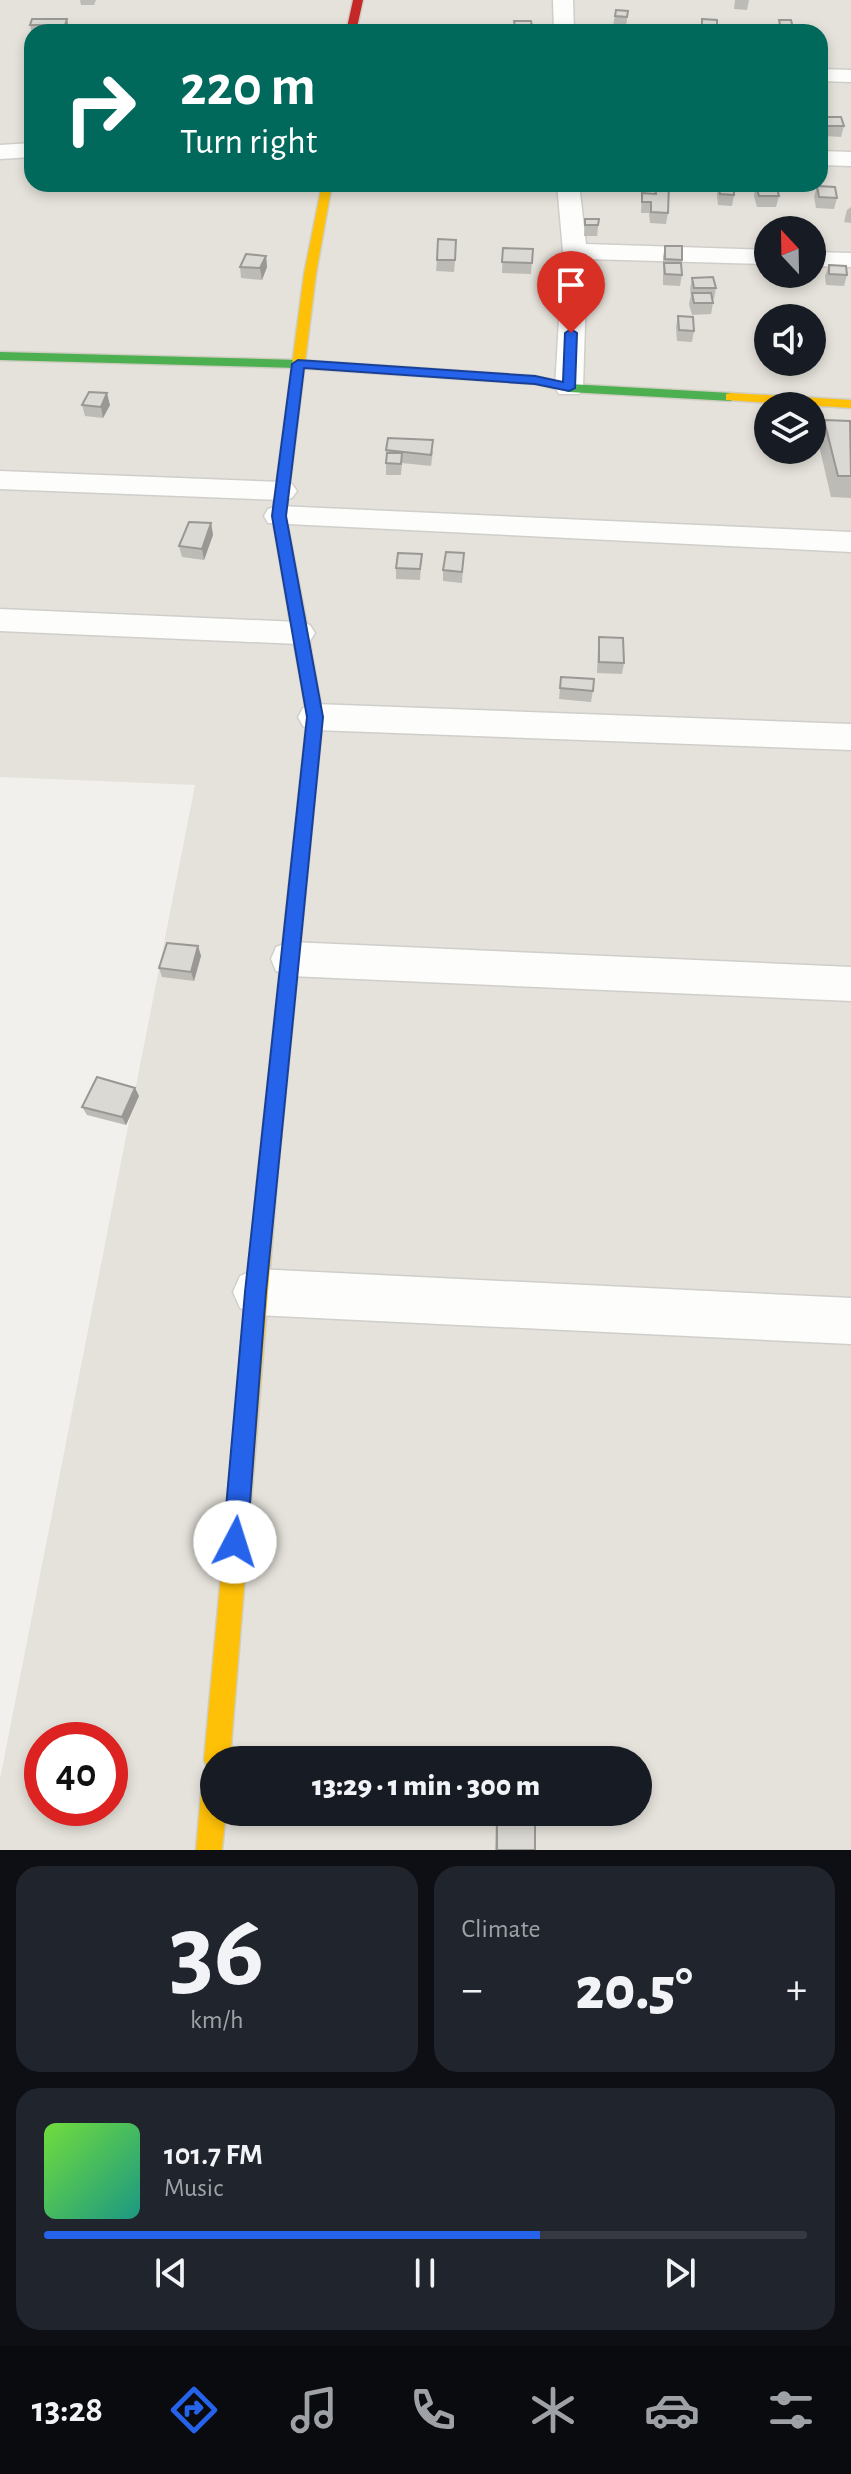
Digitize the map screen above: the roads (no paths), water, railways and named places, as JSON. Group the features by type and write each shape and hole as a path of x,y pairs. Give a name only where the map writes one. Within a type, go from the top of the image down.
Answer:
{"street":[{"path":"353,24 358,0"},
{"path":"563,0 564,24"},
{"path":"828,75 851,76"},
{"path":"0,152 24,150"},
{"path":"828,158 851,159"},
{"path":"218,1746 256,1292 315,717 280,504 310,274 325,192"},
{"path":"569,192 575,251 569,388"},
{"path":"575,251 754,257"},
{"path":"826,259 851,260"},
{"path":"0,356 298,364 535,380 569,388 851,404"},
{"path":"0,480 280,504 851,542"},
{"path":"0,620 299,633"},
{"path":"315,717 851,737"},
{"path":"290,959 851,984"},
{"path":"256,1292 851,1321"},
{"path":"209,1850 211,1826"}]}
